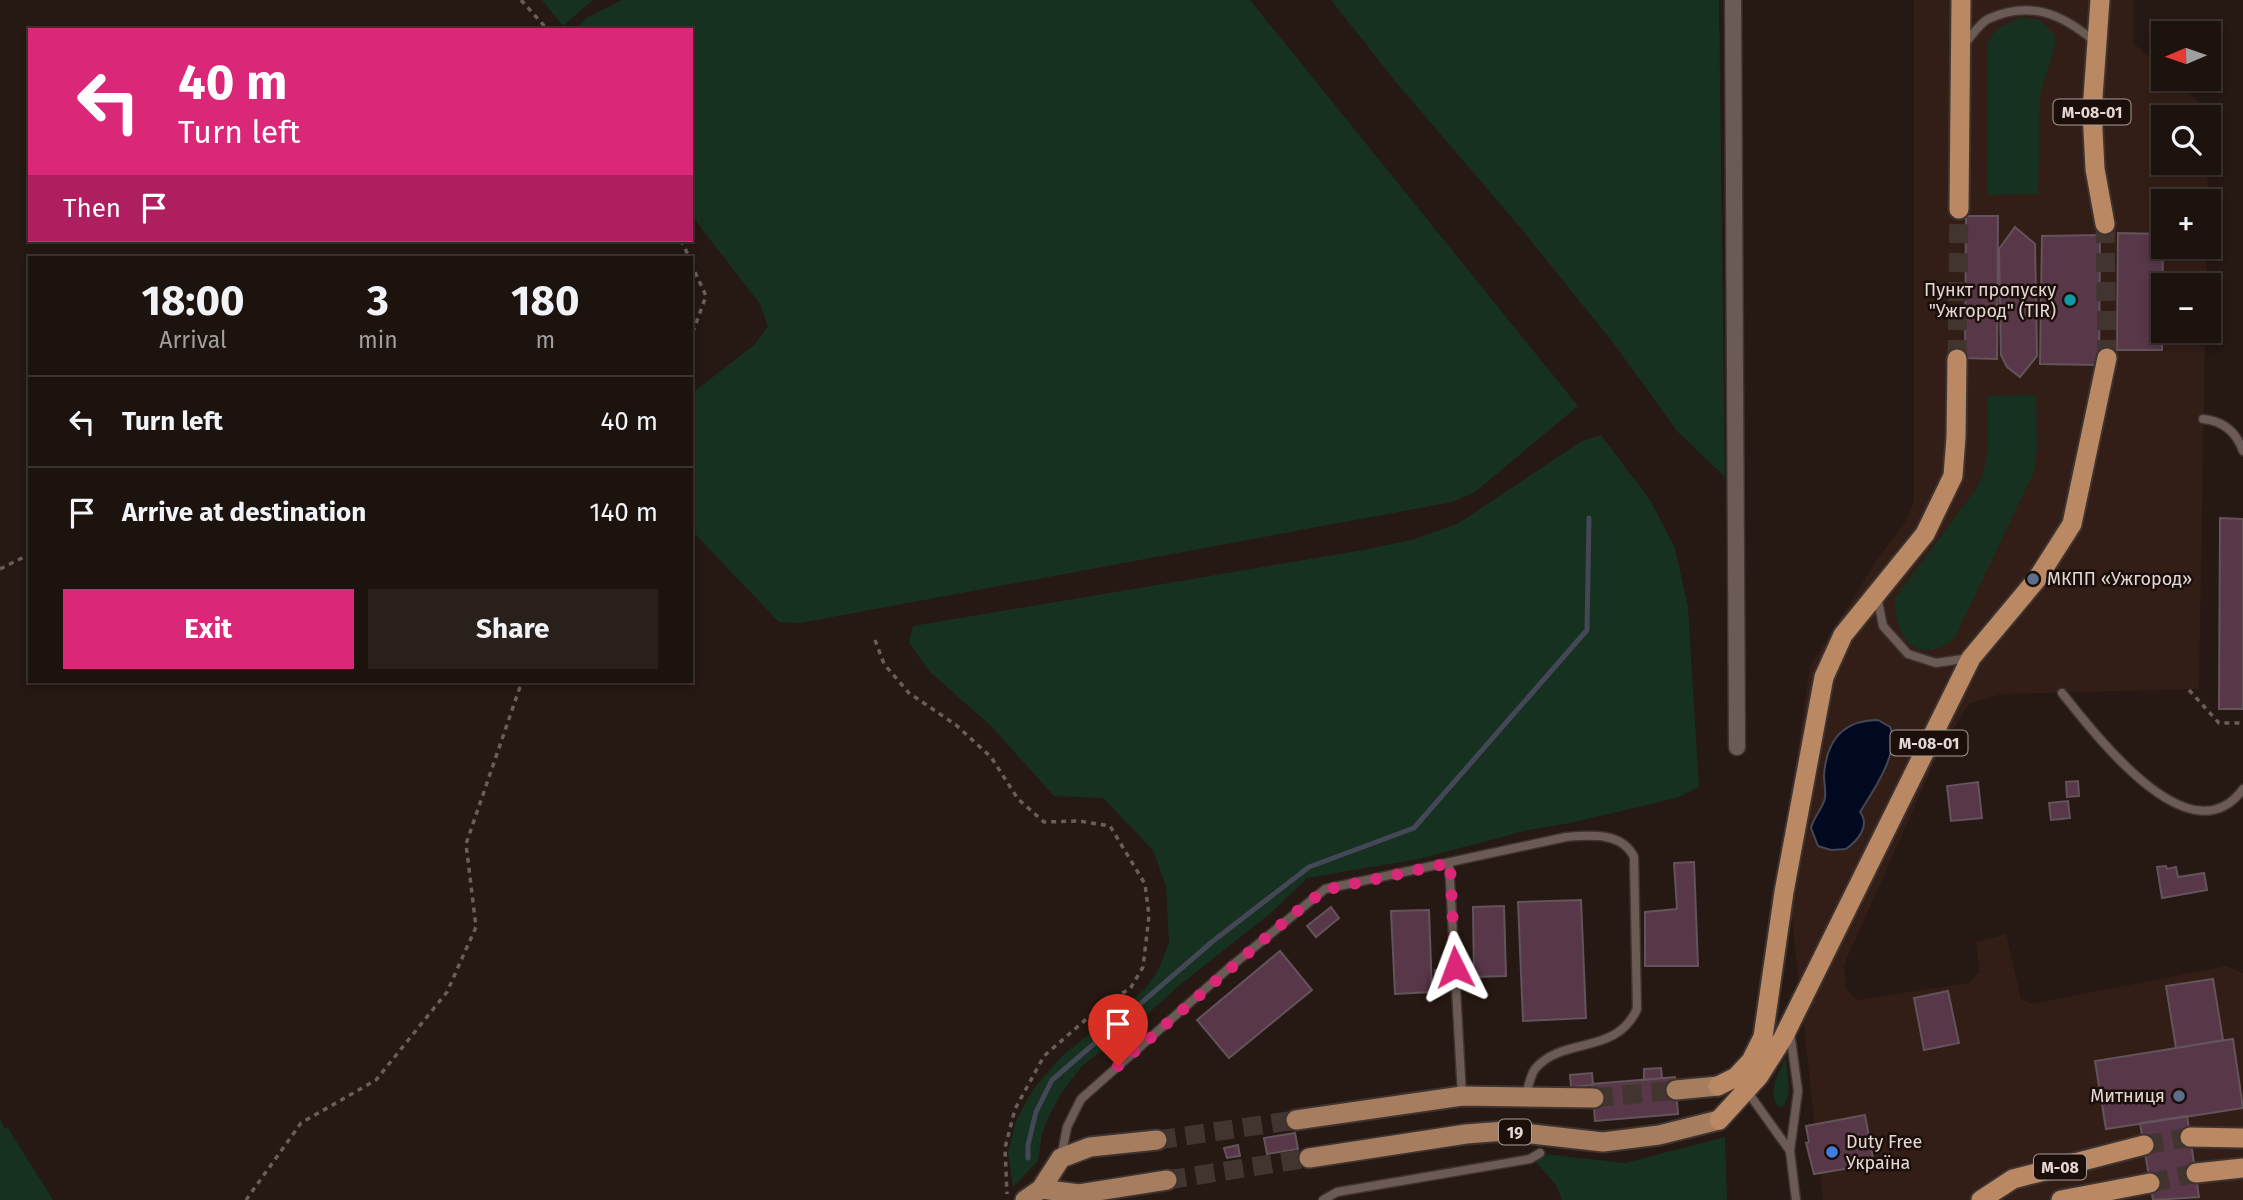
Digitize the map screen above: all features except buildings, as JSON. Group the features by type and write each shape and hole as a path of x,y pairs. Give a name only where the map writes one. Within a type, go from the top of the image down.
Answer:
{"highway":[{"path":"1959,209 1961,0"},
{"name":"М-08-01","path":"2100,0 2092,111 2095,169 2105,223"},
{"name":"М-08-01","path":"1720,1120 1759,1076 1790,1025 1971,658 2037,579 2071,524 2107,358"},
{"path":"1718,1086 1736,1077 1751,1061 1763,1037 1784,892 1824,677 1843,635 1925,534 1952,476 1956,437 1957,359"},
{"path":"2190,1137 2243,1138"},
{"name":"М-08","path":"1981,1200 2013,1180 2144,1145"},
{"path":"2196,1173 2243,1168"},
{"name":"М-08","path":"2061,1200 2150,1183"}],"main road":[{"path":"1676,1090 1718,1086"},
{"name":"19","path":"1296,1121 1462,1096 1594,1098"},
{"name":"19","path":"1309,1158 1466,1134 1505,1131 1603,1143 1659,1135 1720,1120"},
{"path":"1033,1194 1061,1158 1090,1147 1157,1140"},
{"path":"1033,1194 1079,1194 1167,1181"}],"street":[{"path":"1733,0 1737,747"}],"lane":[{"path":"1960,49 1986,20 2011,10 2044,9 2068,19 2096,43"},
{"path":"2203,418 2217,421 2229,428 2243,451"},
{"path":"1877,593 1883,626 1908,654 1936,663 1971,658"},
{"path":"2062,693 2119,762 2144,784 2167,798 2192,808 2209,810 2224,807 2236,799 2243,789"},
{"path":"1061,1158 1067,1127 1082,1099 1229,968 1313,898 1335,887 1588,835 1616,838 1630,848 1634,857 1637,1009 1633,1019 1617,1034 1548,1058 1533,1071 1526,1096"},
{"path":"1450,863 1462,1096"},
{"path":"1790,1025 1798,1091 1790,1151 1796,1200"},
{"path":"1746,1090 1790,1151"},
{"path":"1323,1200 1337,1192 1530,1159 1540,1153"}],"path":[{"path":"522,0 546,28"},
{"path":"693,267 706,296 693,332"},
{"path":"0,569 28,556"},
{"path":"875,640 884,664 892,674 909,693 956,724 992,757 1017,799 1044,822 1079,821 1110,826 1145,884 1149,916 1143,967 1130,989 1107,1001 1044,1056 1016,1110 1004,1148 1008,1200"},
{"path":"246,1200 301,1123 376,1080 447,992 476,927 466,844 521,683"},
{"path":"2189,690 2219,723 2243,723"}],"shaded area":[{"name":"МКПП «Ужгород»","path":"1914,0 2133,0 2133,43 2151,59 2151,91 2186,91 2202,105 2151,105 2151,175 2208,175 2207,189 2151,189 2151,259 2207,259 2206,273 2151,273 2151,343 2205,343 2199,689 2002,694 1969,704 1939,752 1844,965 1846,989 1857,1000 1968,983 1980,972 1976,942 2006,934 2021,999 2031,1004 2226,966 2243,973 2243,1200 1823,1200 1784,847 1810,666 1880,555 1907,519 1914,502"}],"green space":[{"path":"542,0 593,0 563,26"},
{"path":"622,0 1250,0 1578,406 1475,492 1452,502 800,623 779,622 693,532 693,392 754,345 768,326 760,304 693,218 693,28 578,28 586,18"},
{"path":"1331,0 1719,0 1725,477 1678,432 1611,340"},
{"path":"2021,17 2041,21 2053,33 2056,42 2040,95 2038,194 1987,195 1987,43 1997,29"},
{"path":"2036,395 2037,449 2034,472 1956,635 1951,642 1941,647 1919,649 1911,645 1900,629 1895,598 1980,481 1988,446 1987,396"},
{"path":"1601,435 1650,500 1675,548 1688,607 1699,787 1676,798 1528,830 1419,859 1307,878 1271,913 1181,984 1125,1034 1083,1065 1062,1092 1048,1118 1042,1134 1038,1161 1013,1187 1008,1152 1016,1121 1033,1089 1062,1056 1145,989 1158,970 1169,943 1166,886 1153,850 1103,798 1054,796 991,726 930,672 909,643 913,626 1364,550 1415,539 1459,523 1580,442"},
{"path":"1786,1057 1789,1093 1783,1107 1779,1107 1775,1102 1774,1089"},
{"path":"0,1119 5,1129 8,1128 53,1200 0,1200"},
{"path":"1725,1137 1727,1200 1562,1200 1556,1185 1536,1162 1545,1154 1625,1163"}],"water":[{"path":"1878,720 1890,727 1892,747 1884,771 1860,812 1864,823 1861,833 1846,849 1831,850 1818,846 1811,828 1825,798 1825,764 1832,743 1838,735 1855,724"}],"waterway":[{"path":"1028,1158 1028,1145 1036,1112 1052,1080 1213,941 1309,867 1414,828 1587,630 1589,518"}],"tunnel":[{"path":"1957,359 1959,209"},
{"path":"2105,224 2107,358"},
{"path":"1594,1098 1676,1090"},
{"path":"1157,1140 1296,1120"},
{"path":"2144,1145 2190,1137"},
{"path":"1167,1180 1309,1158"},
{"path":"2150,1183 2196,1173"}],"place":[{"name":"Пункт пропуску \"Ужгород\" (TIR)","path":"2070,300"},
{"name":"МКПП «Ужгород»","path":"2033,579"},
{"name":"Митниця","path":"2179,1096"},
{"name":"Duty Free Україна","path":"1832,1152"}],"route":[{"path":"1118,1066 1292,915 1325,890 1335,887 1450,863 1455,967"}]}
